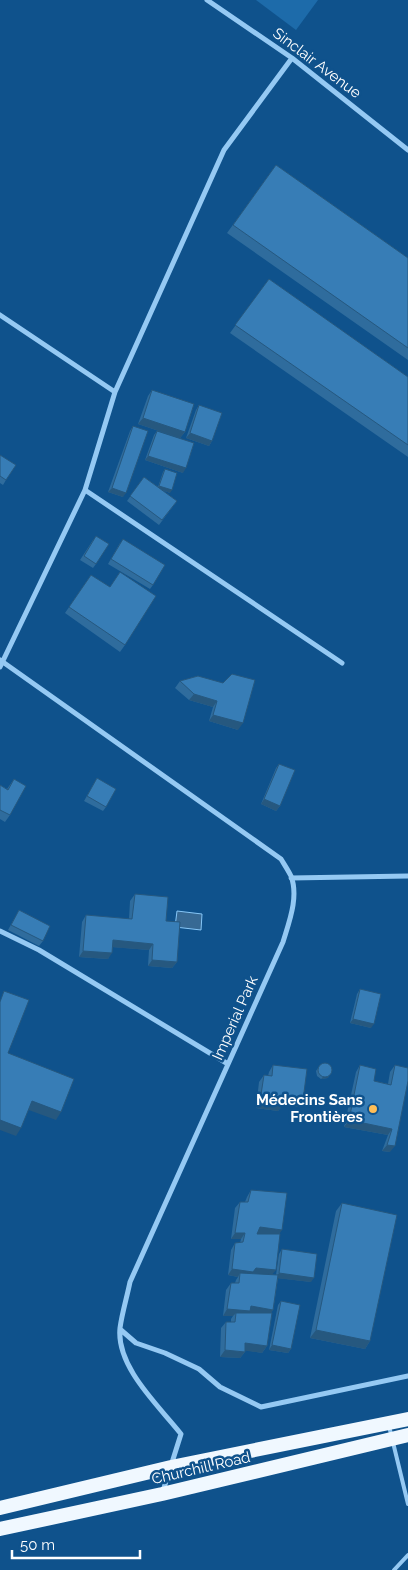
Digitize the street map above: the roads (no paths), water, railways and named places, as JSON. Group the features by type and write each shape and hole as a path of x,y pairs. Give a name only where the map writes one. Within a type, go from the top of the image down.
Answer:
{"highway":[{"name":"Churchill Road","path":"0,1508 171,1468 388,1423 407,1424"},
{"name":"Churchill Road","path":"0,1529 162,1494 391,1439 407,1424"}],"street":[{"name":"Sinclair Avenue","path":"208,0 292,58 408,150"},
{"path":"1,663 85,490 115,392 224,150 292,58"},
{"path":"0,315 115,392"},
{"path":"85,490 342,663"},
{"name":"Imperial Park","path":"1,663 281,858 291,878 294,896 283,942 130,1282 120,1330 123,1351 137,1380 182,1434 162,1494"},
{"path":"291,878 408,876"},
{"path":"0,931 39,950 228,1064"},
{"path":"120,1330 136,1343 165,1353 199,1369 220,1387 261,1407 408,1376"}],"lane":[{"path":"388,1423 408,1504"},
{"path":"394,1570 408,1555"}],"place":[{"name":"Médecins Sans Frontières","path":"373,1109"}]}
